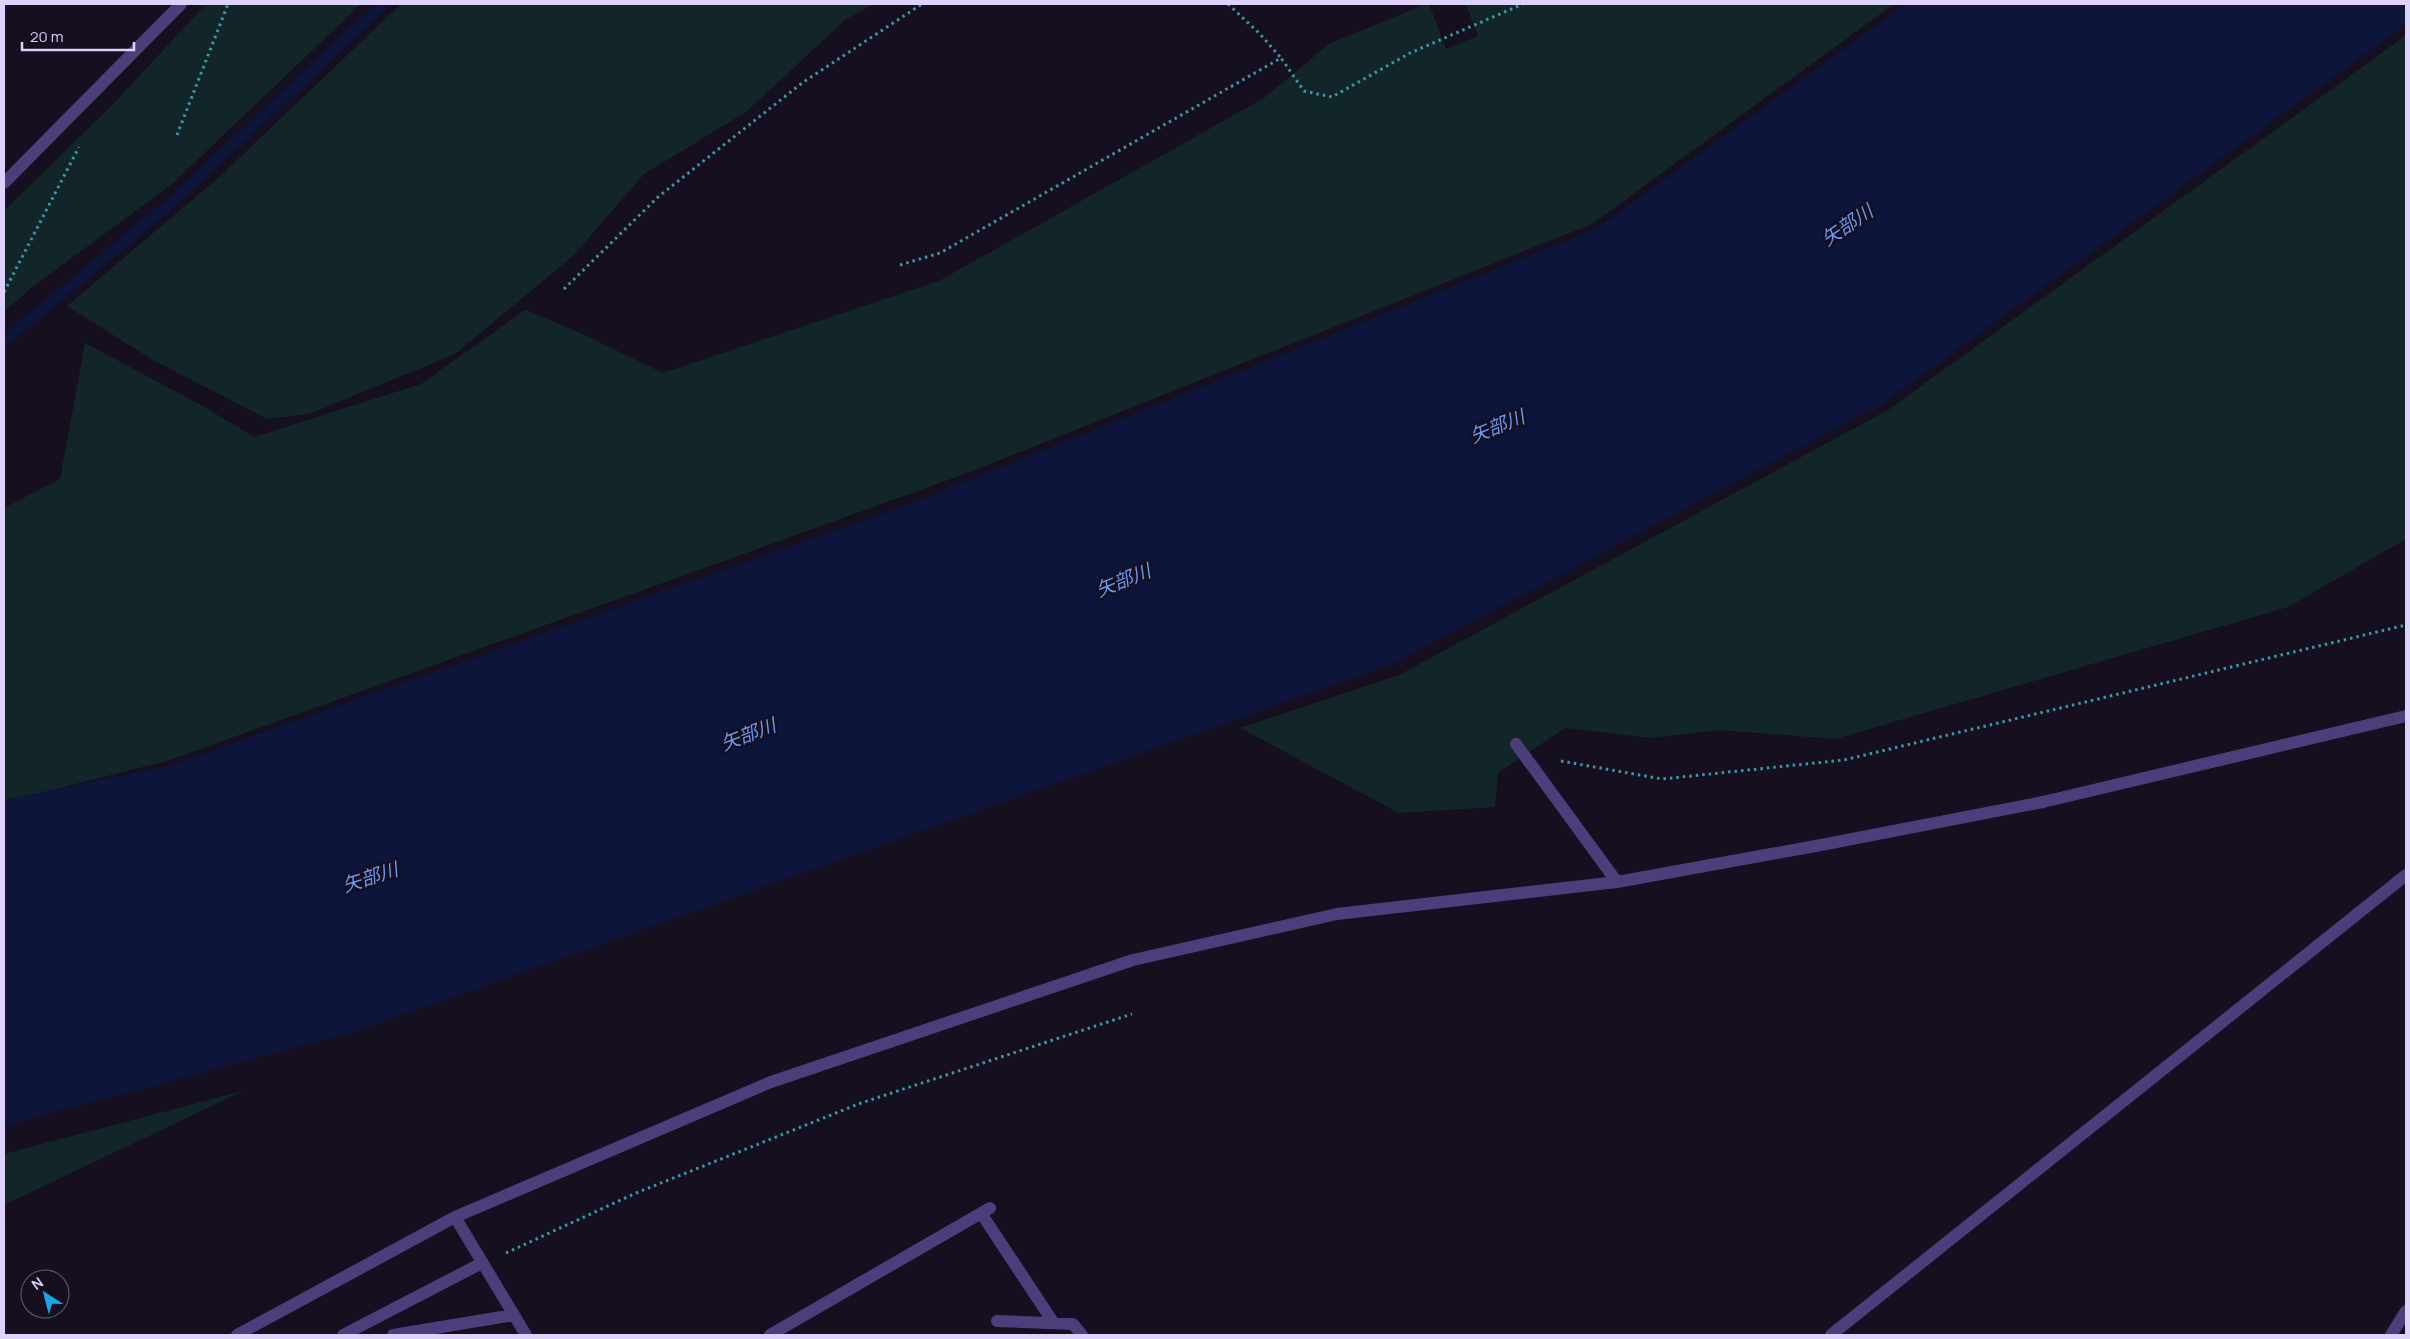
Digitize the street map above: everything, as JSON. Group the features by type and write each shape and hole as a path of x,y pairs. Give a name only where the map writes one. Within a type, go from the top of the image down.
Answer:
{"street":[{"path":"4,183 181,4"},
{"path":"238,1335 454,1217 771,1082 1133,960 1337,914 1617,882 2043,802 2406,716"},
{"path":"1516,744 1617,882"},
{"path":"1831,1335 2406,875"},
{"path":"770,1335 985,1210 1053,1322"},
{"path":"454,1217 526,1335"},
{"path":"343,1335 482,1263"},
{"path":"2391,1335 2406,1311"},
{"path":"393,1335 514,1315"},
{"path":"997,1321 1074,1324 1082,1335"}],"path":[{"path":"177,135 228,4"},
{"path":"564,289 666,191 802,83 922,4"},
{"path":"1228,4 1260,34 1281,58 1304,91 1332,97 1410,53 1523,4"},
{"path":"900,266 940,253 1281,58"},
{"path":"4,292 87,131 85,101"},
{"path":"1523,754 1662,779 1844,760 2406,624"},
{"path":"482,1263 636,1193 861,1103 1132,1014"}],"green space":[{"path":"206,4 361,4 173,183 30,289 4,312 4,211 115,102"},
{"path":"401,4 874,4 845,20 746,112 644,174 574,255 455,354 309,414 267,419 153,360 67,306 217,179"},
{"path":"1429,4 1446,49 1478,36 1466,4 1894,4 1592,224 970,472 167,761 4,802 4,508 60,479 85,343 201,405 254,437 421,384 525,310 574,330 663,373 939,281 1264,98 1329,44"},
{"path":"2406,33 2406,539 2288,607 1835,739 1719,730 1651,738 1565,728 1498,773 1495,807 1399,813 1240,728 1399,675 1888,410 2401,39"},
{"path":"243,1091 4,1205 4,1154"}],"water":[{"name":"矢部川","path":"1906,4 2406,4 2406,21 2397,31 1882,404 1393,664 355,1032 4,1126 4,800 168,766 904,506 1596,229"}],"waterway":[{"path":"4,341 166,207 384,4"}]}
